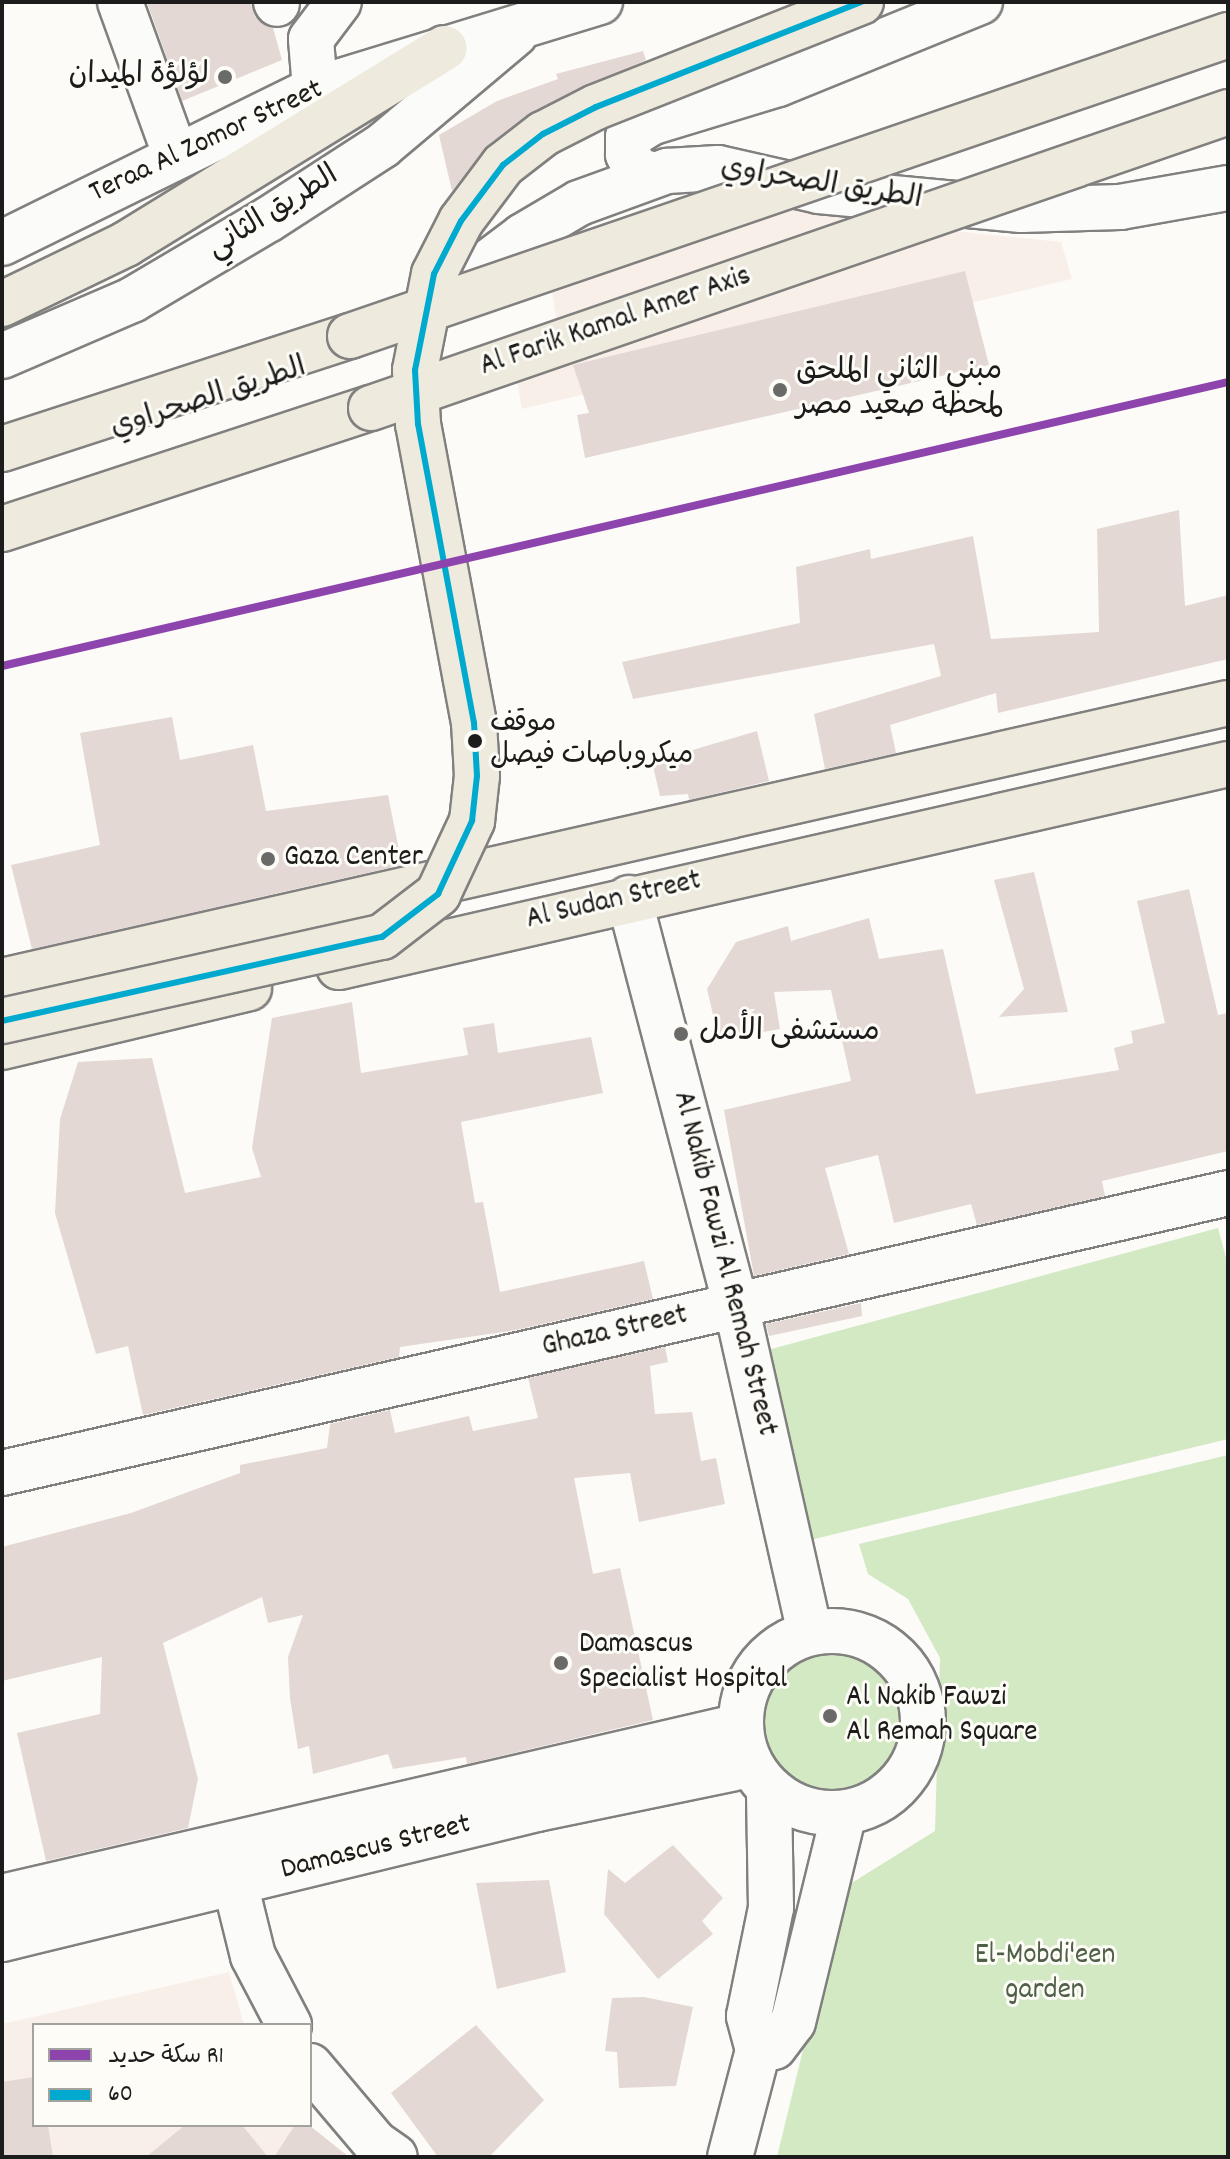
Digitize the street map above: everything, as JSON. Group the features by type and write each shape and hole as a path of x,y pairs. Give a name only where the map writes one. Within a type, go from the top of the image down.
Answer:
{"main road":[{"path":"2,1021 382,937 438,894 472,821 477,776 474,723 418,424 415,370 434,274 461,221 503,165 543,134 861,2"},
{"path":"2,449 1228,35"},
{"path":"2,304 126,244 444,48"},
{"name":"Al Farik Kamal Amer Axis","path":"2,529 1228,112"},
{"name":"Al Sudan Street","path":"2,981 1228,703"},
{"name":"Al Sudan Street","path":"2,1047 629,898 1228,764"}],"street":[{"path":"120,2 175,154"},
{"path":"330,84 340,2"},
{"name":"Teraa Al Zomor Street","path":"2,243 175,154 330,84 444,48 520,29 600,2"},
{"path":"654,175 636,170 628,154 628,137 650,123 778,84 980,2"},
{"name":"الطريق الثاني","path":"2,356 132,300 269,219 382,146 520,29"},
{"name":"الطريق الصحراوي","path":"2,472 354,350 448,294 523,236 579,203 654,175 718,168 819,191 1021,210 1120,207 1228,188"},
{"name":"Al Nakib Fawzi Al Remah Street","path":"629,898 736,1305 810,1633"},
{"name":"Ghaza Street","path":"2,1473 1227,1196"},
{"path":"730,2157 758,2050 749,2016 771,1908 753,1760 748,1685 773,1652 810,1633 868,1638 911,1677 922,1705 922,1735 905,1775 872,1805 844,1813 804,1809 753,1760"},
{"name":"Damascus Street","path":"2,1897 230,1865 753,1760"},
{"path":"758,2050 774,2047 793,2022 844,1813"},
{"path":"230,1865 253,1956 288,2023"},
{"name":"Damascus Street","path":"2,1939 230,1865"},
{"path":"312,2068 375,2143 395,2157"}],"shaded area":[{"path":"700,199 793,204 916,227 1061,242 1072,279 522,409 515,369 559,334 545,250 611,222"},
{"path":"229,1972 243,2023 32,2023 32,2127 298,2127 326,2157 2,2157 2,2024"}],"green space":[{"path":"1218,1228 1228,1265 1228,1439 810,1540 760,1352"},
{"name":"El-Mobdi'een garden","path":"1228,1455 1228,2157 777,2157 842,1889 935,1831 940,1658 908,1599 868,1574 859,1544"},
{"path":"823,1643 877,1660 904,1696 899,1759 846,1800 804,1791 761,1763 752,1705 793,1651"}],"building":[{"path":"147,2 251,2 255,16 273,28 282,60 182,101"},
{"path":"643,51 646,60 528,114 487,146 452,191 439,135 497,101 558,79 556,74"},
{"path":"965,271 989,365 585,458 577,415 589,413 573,365"},
{"path":"1179,510 1185,606 1228,595 1228,659 998,713 996,693 890,725 896,753 825,769 814,714 941,676 934,644 633,699 622,662 800,623 796,567 870,549 871,559 973,536 991,639 1099,632 1097,529"},
{"path":"172,717 180,760 253,745 266,811 388,795 402,865 32,949 11,865 100,845 80,733"},
{"path":"757,731 769,781 689,800 688,794 660,796 652,762"},
{"path":"1034,872 1068,1012 999,1017 1024,989 994,880"},
{"path":"1189,889 1218,1015 1228,1013 1228,1151 1102,1181 1105,1196 977,1225 971,1204 894,1223 878,1155 825,1168 849,1254 754,1276 724,1110 851,1081 831,990 774,992 780,1029 719,1040 707,989 736,942 788,926 791,941 869,918 879,959 943,949 976,1094 1119,1070 1114,1048 1133,1043 1131,1031 1165,1023 1137,901"},
{"path":"352,1002 361,1073 468,1055 463,1028 494,1023 498,1053 591,1037 603,1093 461,1122 475,1203 483,1202 500,1292 644,1261 653,1299 516,1330 400,1347 399,1357 143,1415 128,1346 96,1354 55,1213 60,1119 78,1062 152,1058 185,1193 261,1177 252,1148 272,1018"},
{"path":"861,1303 862,1316 769,1336 766,1324"},
{"path":"665,1347 668,1362 650,1366 655,1414 692,1412 701,1461 716,1458 725,1504 639,1522 630,1473 574,1478 593,1574 620,1568 653,1720 467,1764 466,1757 393,1769 388,1754 313,1774 309,1746 298,1749 290,1698 288,1657 303,1615 268,1623 262,1597 163,1643 198,1779 188,1828 46,1861 17,1733 100,1714 102,1657 2,1681 2,1547 131,1513 240,1473 240,1465 327,1448 330,1424 390,1410 395,1433 469,1416 473,1431 538,1418 528,1378"},
{"path":"673,1845 723,1898 702,1921 713,1934 658,1979 604,1914 608,1869 625,1883"},
{"path":"549,1880 566,1972 497,1989 476,1883"},
{"path":"644,1997 693,2007 676,2086 619,2088 617,2052 605,2051 612,1998"},
{"path":"476,2025 544,2100 489,2157 438,2157 391,2093"},
{"path":"32,2077 32,2127 48,2127 53,2157 2,2157 2,2082"},
{"path":"183,2127 244,2127 268,2157 146,2157"},
{"path":"294,2127 312,2127 349,2157 274,2157"}],"railway":[{"path":"2,666 1228,382"}],"rail line":[{"name":"R1","path":"2,666 1228,382"}],"transit line":[{"name":"60","path":"2,1021 382,937 438,894 472,821 477,776 474,723 418,424 415,370 434,274 461,221 503,165 543,134 596,107 861,2"}],"place":[{"name":"لؤلؤة الميدان","path":"225,77"},
{"name":"مبني الثاني الملحق لمحطة صعيد مصر","path":"780,390"},
{"name":"موقف ميكروباصات فيصل","path":"475,741"},
{"name":"Gaza Center","path":"268,859"},
{"name":"مستشفى الأمل","path":"681,1034"},
{"name":"Damascus Specialist Hospital","path":"561,1663"},
{"name":"Al Nakib Fawzi Al Remah Square","path":"830,1716"}]}
